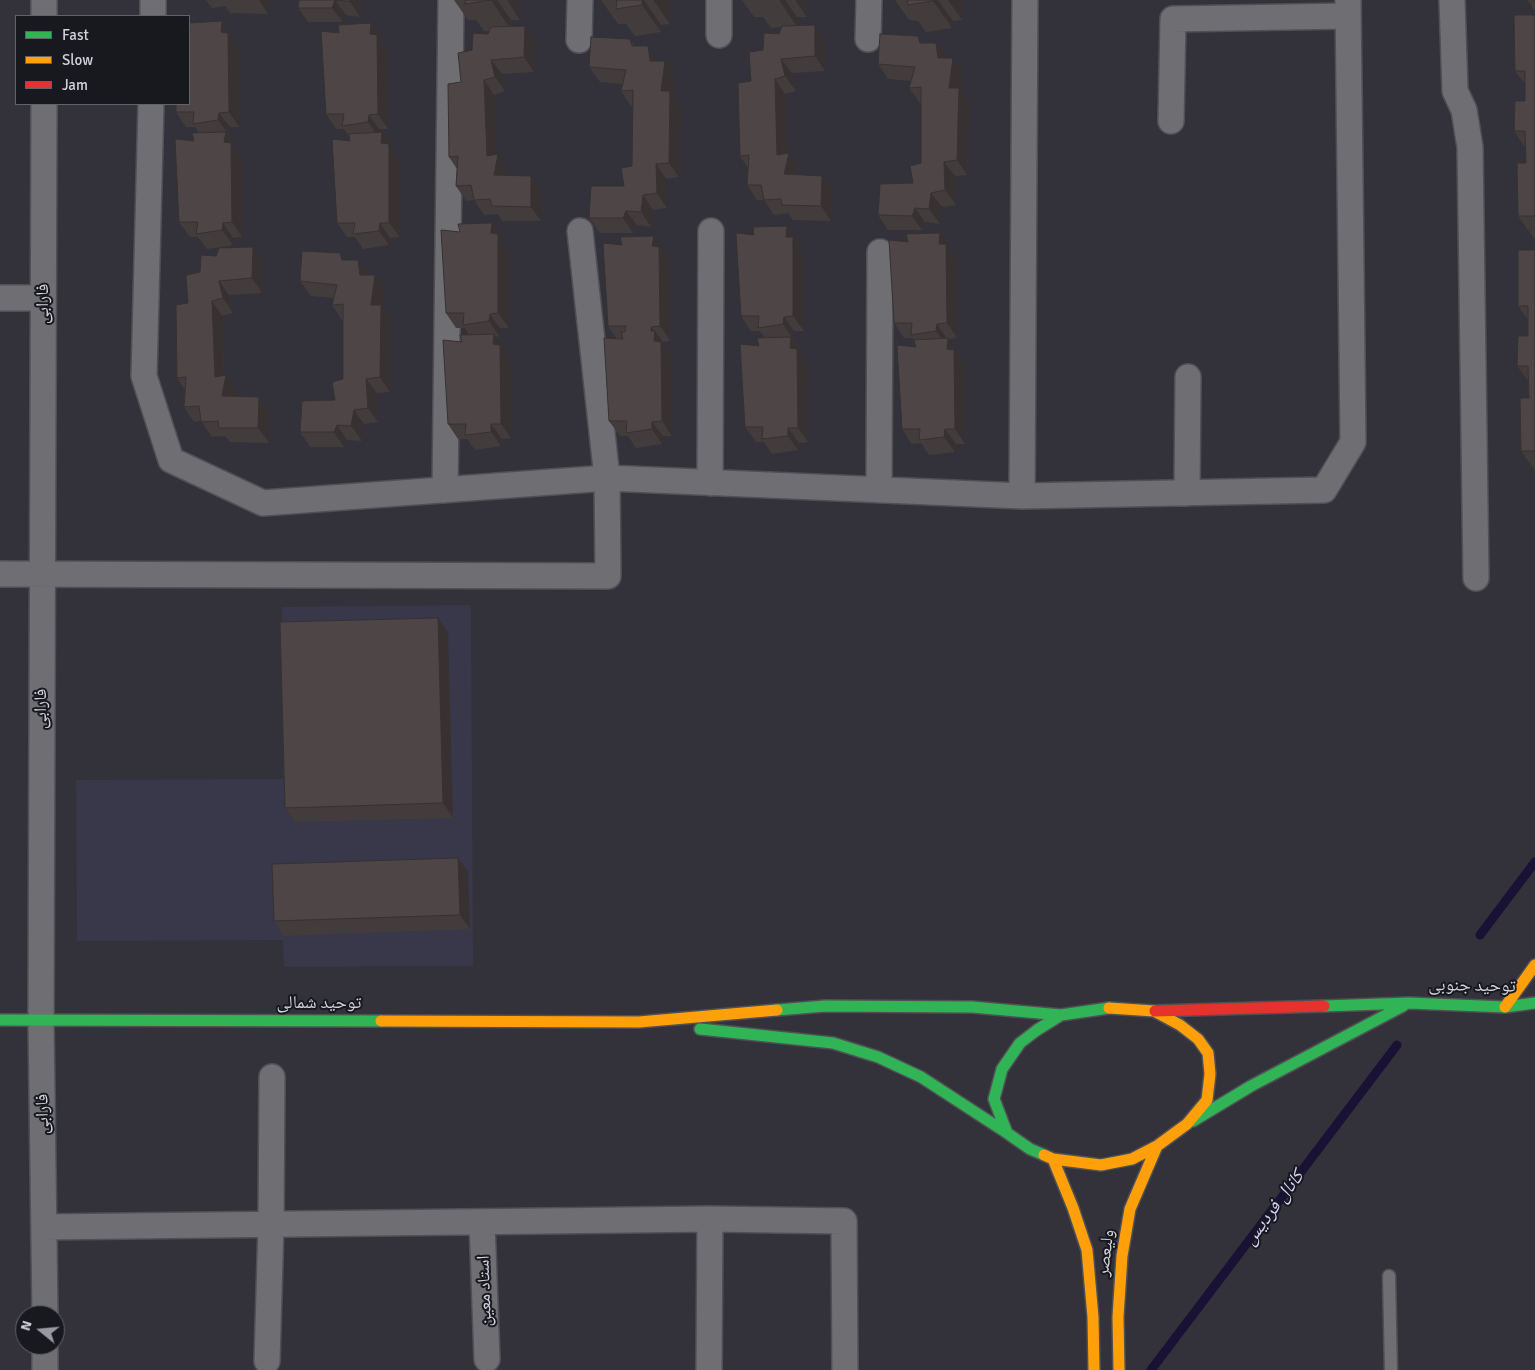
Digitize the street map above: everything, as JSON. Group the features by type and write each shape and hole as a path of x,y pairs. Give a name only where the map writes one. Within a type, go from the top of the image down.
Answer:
{"street":[{"path":"44,0 44,15"},
{"path":"153,0 153,15"},
{"path":"445,490 451,0"},
{"path":"579,40 580,0"},
{"path":"719,0 719,35"},
{"path":"868,39 869,0"},
{"path":"1022,496 1025,0"},
{"path":"1452,0 1455,91 1464,110 1470,147 1476,578"},
{"path":"151,105 144,376 171,460 264,503 607,478 1022,496 1324,490 1353,442 1348,8 1173,19 1171,121"},
{"name":"فارابی","path":"44,105 41,1020 45,1305"},
{"path":"0,574 608,576 607,478 580,231"},
{"path":"710,483 711,231"},
{"path":"879,490 880,252"},
{"path":"0,298 43,298"},
{"path":"1187,493 1188,377"},
{"path":"1504,1007 1535,965"},
{"path":"639,1022 833,1043 878,1057 921,1077 1007,1132 1030,1149 1053,1159 1101,1165 1132,1159 1157,1146 1188,1124 1251,1086 1409,1003"},
{"name":"توحید جنوبی","path":"1061,1015 1109,1008 1154,1011 1409,1003 1504,1007 1535,1003"},
{"path":"639,1022 825,1006 972,1007 1061,1015"},
{"path":"1154,1011 1180,1025 1198,1038 1208,1053 1210,1074 1207,1100 1188,1124"},
{"path":"1007,1132 994,1099 1002,1069 1020,1043 1061,1015"},
{"name":"توحید شمالی","path":"0,1020 639,1022"},
{"path":"268,1361 272,1077"},
{"name":"ولیعصر","path":"1119,1370 1118,1317 1122,1256 1130,1209 1157,1146"},
{"name":"ولیعصر","path":"1053,1159 1073,1208 1087,1250 1093,1317 1094,1370"},
{"path":"44,1227 710,1219 844,1221 845,1370"},
{"path":"709,1370 710,1219"},
{"name":"استاد معين","path":"482,1222 487,1359"},
{"path":"45,1355 45,1370"}],"lane":[{"path":"1389,1276 1390,1370"}],"shaded area":[{"path":"471,605 473,966 284,967 283,940 77,941 76,780 283,779 282,607"}],"building":[{"path":"299,0 335,0 332,8 298,8"},
{"path":"466,0 491,0 465,4"},
{"path":"617,0 642,0 642,5 616,9"},
{"path":"908,0 933,0 933,1 907,5"},
{"path":"1514,15 1535,15 1535,216 1518,216 1517,163 1526,163 1525,131 1514,131 1515,101 1525,101 1525,71 1515,71"},
{"path":"222,21 221,32 228,33 229,112 219,113 218,120 193,124 194,112 176,112 176,105 190,105 190,23"},
{"path":"371,23 370,34 377,35 378,114 369,115 368,122 342,126 344,114 326,114 321,31 339,33 338,25"},
{"path":"815,25 815,56 781,59 785,76 775,79 777,155 789,153 784,174 822,176 821,206 782,205 781,199 764,200 761,185 747,185 749,155 740,156 738,83 751,81 749,52 763,50 764,33 779,34 782,26"},
{"path":"525,26 524,57 491,60 495,77 484,80 487,156 498,154 494,175 531,176 531,207 492,206 490,199 474,200 471,185 456,186 458,156 449,157 448,84 461,82 458,53 472,50 473,33 488,34 491,27"},
{"path":"880,34 918,36 920,43 936,43 938,58 953,58 949,88 959,88 957,160 944,162 945,190 931,193 929,209 915,208 912,216 878,215 880,184 913,183 910,166 921,163 921,87 909,88 915,67 878,64"},
{"path":"591,37 630,39 632,46 648,46 650,61 665,61 661,91 670,91 669,163 656,164 657,193 643,195 641,212 626,211 623,218 589,218 591,186 624,186 621,168 632,166 633,90 621,91 626,70 589,67"},
{"path":"226,132 224,142 231,143 232,222 223,223 222,230 196,234 198,222 179,222 175,139 194,141 192,133"},
{"path":"382,132 381,143 389,144 389,223 380,223 379,231 353,234 355,223 337,223 332,139 350,141 349,134"},
{"path":"492,223 491,233 498,234 498,313 490,314 489,321 463,325 464,313 446,313 441,230 460,232 458,224"},
{"path":"787,226 786,237 793,237 793,316 784,317 783,324 758,328 759,316 741,316 736,233 754,235 753,227"},
{"path":"940,233 939,244 946,244 947,323 937,324 936,331 911,335 912,323 894,323 889,240 908,242 906,234"},
{"path":"654,236 652,246 659,247 660,326 651,327 651,331 655,331 654,341 661,342 662,421 652,422 652,429 626,433 627,421 609,421 604,338 623,339 621,332 625,332 626,326 608,326 603,243 622,245 620,237"},
{"path":"253,247 252,278 219,281 223,298 212,301 215,377 226,375 222,396 259,397 258,428 219,428 218,421 201,422 199,406 184,407 186,377 177,378 176,305 188,303 186,275 200,272 201,255 216,256 219,248"},
{"path":"1518,250 1535,250 1535,451 1521,451 1520,398 1529,398 1528,366 1517,366 1518,336 1528,336 1528,306 1518,306"},
{"path":"302,251 340,253 342,260 358,260 360,275 375,275 371,305 381,305 380,377 366,379 368,408 354,410 351,426 337,425 334,432 300,432 302,401 335,400 332,382 343,379 343,304 332,305 337,285 300,281"},
{"path":"494,334 493,344 500,345 501,424 491,424 491,432 465,435 466,424 448,424 443,340 462,342 460,335"},
{"path":"791,337 790,348 797,349 798,428 788,428 788,436 762,439 763,427 745,427 740,344 759,346 757,338"},
{"path":"948,338 947,349 954,350 955,429 945,429 944,437 919,440 920,429 902,429 897,345 916,347 914,340"},
{"path":"438,618 443,803 285,808 280,622"},
{"path":"458,858 460,915 274,921 272,864"}],"waterway":[{"name":"کانال فردیس","path":"1480,935 1535,862"},
{"name":"کانال فردیس","path":"1151,1370 1397,1045"}],"traffic: fast":[{"path":"1324,1006 1409,1003 1505,1007 1535,1003"},
{"path":"777,1010 825,1006 972,1007 1061,1015"},
{"path":"1193,1121 1251,1086 1403,1006"},
{"path":"1044,1155 1030,1149 1007,1133 994,1099 1002,1069 1020,1043 1061,1015 1109,1008"},
{"path":"0,1020 381,1021"},
{"path":"700,1029 833,1043 878,1057 921,1077 1007,1133"}],"traffic: slow":[{"path":"1505,1007 1535,965"},
{"path":"1044,1155 1053,1159 1101,1165 1132,1159 1157,1146 1187,1124 1207,1100 1210,1074 1208,1053 1198,1039 1180,1025 1154,1011 1109,1008"},
{"path":"381,1021 639,1022 777,1010"},
{"path":"1119,1370 1118,1317 1122,1256 1130,1209 1157,1146"},
{"path":"1053,1159 1073,1208 1087,1250 1093,1317 1094,1370"}],"traffic: jam":[{"path":"1155,1011 1324,1006"}]}
